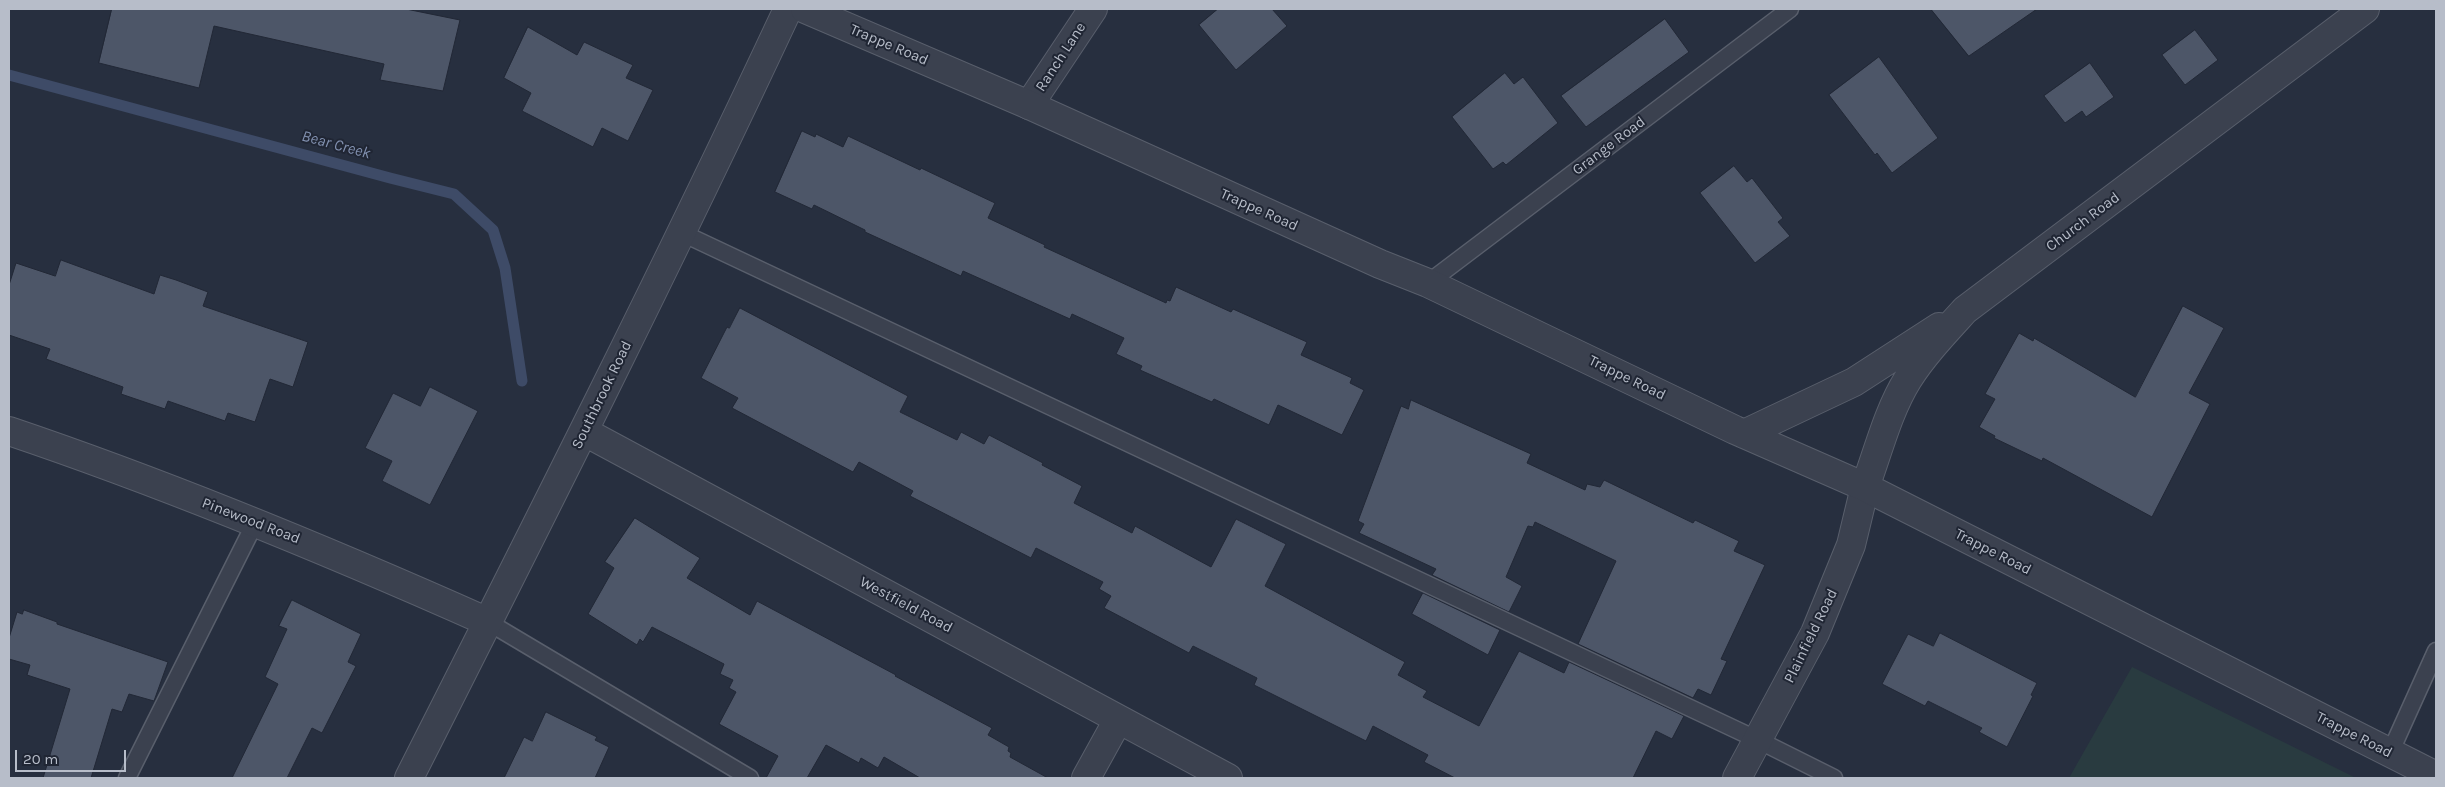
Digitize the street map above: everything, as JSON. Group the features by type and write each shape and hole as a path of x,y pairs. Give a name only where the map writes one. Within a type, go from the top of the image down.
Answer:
{"street":[{"name":"Southbrook Road","path":"409,778 585,432 788,9"},
{"name":"Trappe Road","path":"805,9 1029,105 1380,264 1428,283 1744,434 1865,487 2436,776"},
{"name":"Ranch Lane","path":"1029,105 1093,9"},
{"name":"Church Road","path":"1865,487 1889,419 1907,380 1930,348 1965,310 2365,9"},
{"path":"1744,434 1854,382 1965,310"},
{"name":"Pinewood Road","path":"9,431 123,472 330,552 488,622"},
{"name":"Westfield Road","path":"585,432 1228,778"},
{"name":"Plainfield Road","path":"1737,778 1815,632 1834,590 1851,545 1865,487"},
{"path":"1086,778 1118,720"}],"lane":[{"name":"Grange Road","path":"1428,283 1790,9"},
{"path":"682,233 1758,740 1834,778"},
{"path":"127,778 255,523"},
{"path":"488,622 749,778"},
{"path":"2390,753 2436,651"}],"shaded area":[{"path":"2132,667 2356,778 2069,778"}],"building":[{"path":"112,9 406,9 460,20 443,91 380,80 384,64 214,26 199,88 99,63"},
{"path":"1218,9 1272,9 1287,26 1236,70 1199,25"},
{"path":"1931,9 2037,9 1969,56"},
{"path":"1665,19 1689,52 1586,127 1561,96"},
{"path":"528,27 577,55 584,42 633,65 626,78 653,90 628,141 602,128 593,147 522,111 531,93 504,78"},
{"path":"2195,30 2218,60 2185,85 2162,55"},
{"path":"1879,57 1938,138 1892,173 1877,153 1875,155 1829,95"},
{"path":"2090,63 2114,97 2086,117 2082,111 2065,123 2044,96"},
{"path":"1505,73 1514,84 1523,77 1558,123 1506,165 1503,162 1493,169 1452,117"},
{"path":"802,131 815,137 816,134 843,147 848,136 920,170 921,168 995,203 988,218 1045,245 1044,247 1166,303 1167,300 1170,301 1176,287 1231,312 1233,309 1307,342 1301,355 1352,378 1350,383 1364,390 1342,435 1278,405 1269,425 1214,399 1212,402 1140,370 1142,366 1116,354 1124,338 1072,314 1070,319 963,271 961,276 865,232 865,230 814,205 812,209 775,192"},
{"path":"1734,166 1747,182 1752,178 1783,218 1778,222 1790,236 1755,263 1700,193"},
{"path":"61,260 154,294 160,275 176,280 208,292 203,306 308,342 293,387 270,379 255,422 228,413 225,421 168,401 165,409 121,394 123,387 46,359 50,349 9,335 9,285 16,263 55,276"},
{"path":"2183,306 2224,328 2189,393 2210,404 2152,517 2043,458 2042,461 1994,438 1995,436 1979,427 1995,399 1985,394 2019,333 2033,341 2034,338 2135,397"},
{"path":"740,308 908,396 900,412 957,440 961,432 984,444 989,435 1043,463 1042,465 1082,486 1074,503 1132,533 1135,526 1211,567 1236,519 1286,544 1265,586 1405,662 1398,675 1427,691 1423,697 1479,726 1519,651 1564,673 1569,662 1684,716 1672,739 1656,731 1633,778 1455,778 1424,762 1428,755 1373,726 1366,741 1254,685 1257,678 1193,646 1189,653 1104,608 1111,596 1099,589 1103,582 1036,548 1031,558 910,496 913,491 859,462 853,472 732,408 738,398 701,378 727,327 729,328"},
{"path":"430,387 478,411 430,505 382,481 392,461 365,448 393,393 420,406"},
{"path":"1411,400 1531,454 1527,463 1585,490 1587,484 1600,487 1604,480 1693,523 1695,520 1739,541 1734,551 1765,565 1721,659 1727,661 1711,695 1698,689 1693,698 1578,644 1616,561 1535,522 1533,527 1528,526 1506,577 1522,586 1509,612 1432,575 1436,569 1359,533 1364,524 1358,521 1401,406 1408,409"},
{"path":"635,518 700,558 687,578 750,615 757,601 992,728 988,735 1009,747 1010,757 1048,778 920,778 884,757 878,768 861,758 859,763 826,745 807,778 766,778 778,756 719,724 736,692 729,688 733,680 720,674 724,664 652,627 643,642 640,639 637,645 588,614 614,568 605,562"},
{"path":"1423,593 1500,630 1488,655 1412,614"},
{"path":"292,600 361,634 348,662 356,666 322,733 312,728 287,778 232,778 278,684 265,677 287,629 279,626"},
{"path":"24,610 57,622 57,624 168,662 154,701 129,694 122,712 112,709 91,778 43,778 70,689 27,675 30,665 9,659 9,638 17,612 22,614"},
{"path":"1940,633 2037,683 2031,695 2033,696 2007,747 1979,732 1982,728 1928,701 1925,706 1882,684 1908,634 1933,646"},
{"path":"546,712 597,737 595,740 609,747 595,778 504,778 524,737 532,741"}],"waterway":[{"name":"Bear Creek","path":"9,75 454,194 493,230 505,268 522,381"}]}
